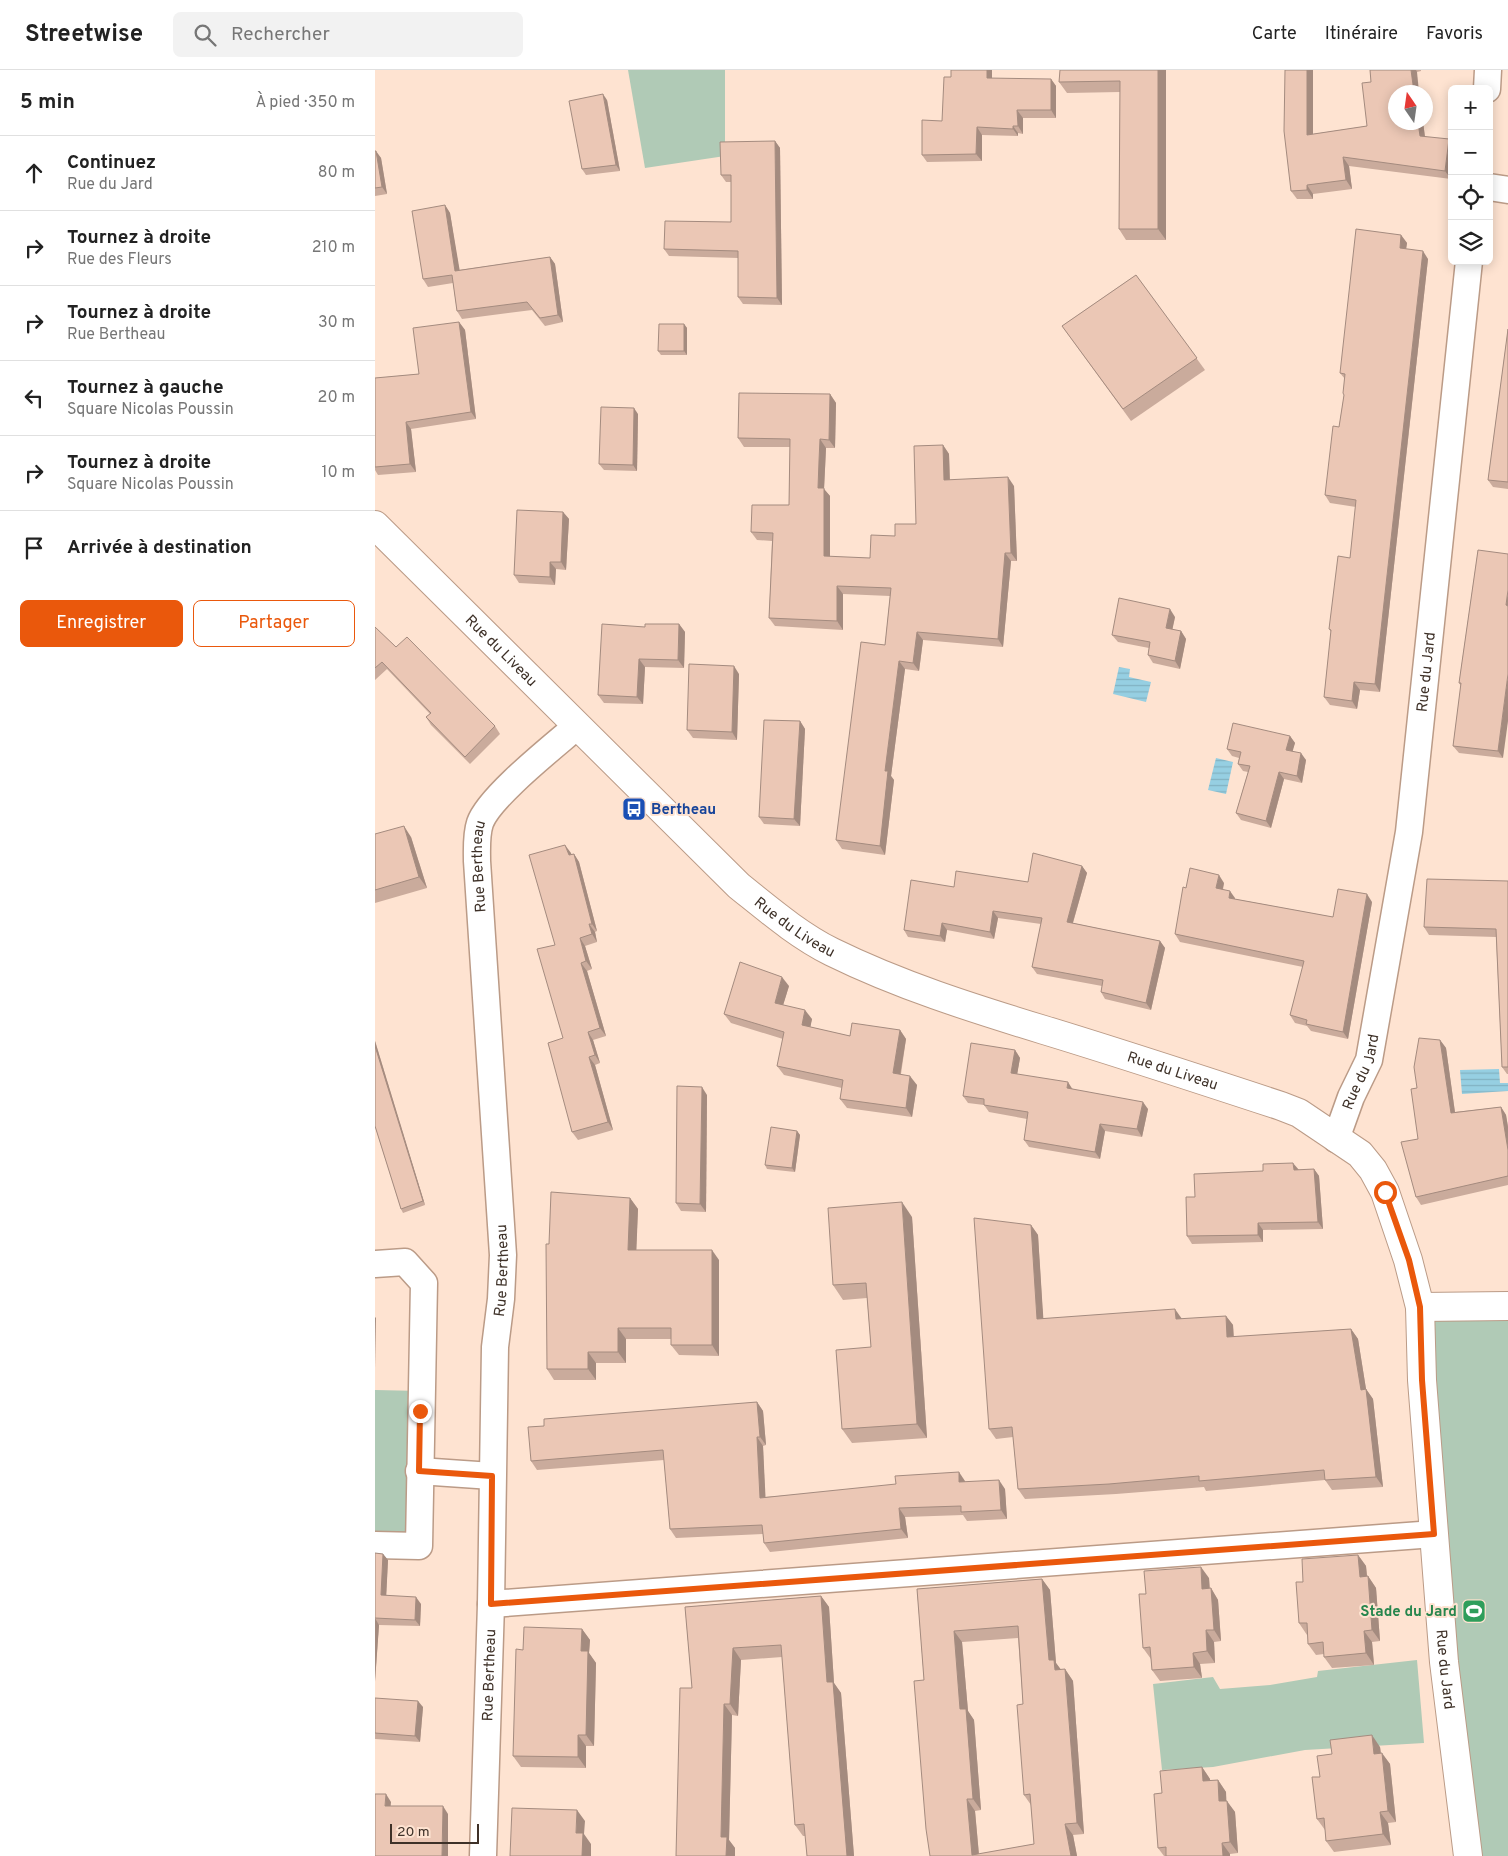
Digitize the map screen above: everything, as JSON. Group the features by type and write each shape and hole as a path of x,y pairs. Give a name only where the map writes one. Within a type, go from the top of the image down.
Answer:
{"street":[{"path":"1487,85 1488,70"},
{"path":"1493,188 1508,190"},
{"name":"Rue du Jard","path":"1469,265 1409,832 1369,1060 1351,1097 1336,1139 1360,1154 1373,1170 1385,1192 1409,1260 1420,1307 1422,1380 1444,1662 1469,1856"},
{"name":"Rue du Liveau","path":"375,525 739,886 780,920 831,951 893,978 984,1013 1044,1030 1281,1106 1299,1113 1336,1139"},
{"name":"Rue Bertheau","path":"483,1856 491,1604 495,1347 501,1299 503,1255 477,861 478,839 480,823 488,808 509,786 577,726"},
{"path":"375,1264 405,1262 423,1283 419,1546 375,1545"},
{"path":"1420,1307 1508,1306"},
{"path":"419,1471 492,1476"},
{"path":"491,1604 1434,1534"}],"green space":[{"path":"628,70 725,70 725,156 645,168"},
{"name":"Stade du Jard","path":"1508,1306 1508,1856 1468,1856 1420,1307"},
{"path":"375,1390 421,1391 419,1546 375,1545"},
{"path":"1417,1660 1424,1743 1305,1750 1213,1767 1162,1770 1153,1684 1213,1677 1220,1689 1270,1685 1317,1677 1318,1671"}],"water":[{"path":"1119,667 1130,669 1129,677 1151,682 1146,702 1113,694"},
{"path":"1216,758 1233,762 1226,794 1208,790"},
{"path":"1499,1069 1500,1083 1508,1083 1508,1091 1462,1094 1460,1070"}],"building":[{"path":"951,70 987,70 987,78 1051,79 1051,110 1017,110 1018,126 1013,126 1013,129 977,127 976,154 922,155 922,120 942,121 944,77 951,77"},
{"path":"1060,70 1158,70 1158,229 1119,229 1120,81 1059,82"},
{"path":"1285,70 1307,70 1307,135 1367,126 1362,83 1371,82 1370,70 1411,70 1413,85 1388,85 1388,130 1419,130 1420,136 1448,139 1445,171 1343,157 1346,180 1307,185 1307,190 1291,191 1284,131"},
{"path":"603,94 616,165 582,169 569,101"},
{"path":"775,141 777,298 738,297 738,251 664,249 665,221 731,222 731,175 721,175 720,142"},
{"path":"375,151 382,187 375,188"},
{"path":"445,205 455,271 550,257 558,315 540,318 527,302 457,311 452,275 423,279 412,211"},
{"path":"1356,229 1401,235 1400,248 1423,251 1375,684 1354,682 1352,701 1324,697 1331,630 1329,629 1338,556 1350,558 1356,500 1325,495 1333,426 1339,427 1344,395 1345,374 1340,373"},
{"path":"1136,275 1197,358 1123,409 1062,326"},
{"path":"459,322 471,412 406,422 410,464 375,467 375,378 419,374 413,328"},
{"path":"659,324 684,324 684,351 658,351"},
{"path":"1508,329 1508,482 1488,480"},
{"path":"739,393 830,394 829,440 820,439 818,488 824,488 824,556 870,558 871,535 895,536 895,524 916,524 914,446 943,445 944,480 1008,477 1011,553 1005,553 998,639 917,632 913,663 899,661 885,771 888,771 880,846 836,840 861,642 885,645 891,588 837,586 837,621 769,618 773,533 751,532 752,505 789,505 790,439 738,438"},
{"path":"601,407 634,408 633,465 599,464"},
{"path":"517,510 563,512 561,562 550,562 550,577 514,575"},
{"path":"1478,550 1508,554 1506,605 1508,606 1508,674 1498,751 1453,746 1461,683 1459,683"},
{"path":"1119,598 1170,609 1166,628 1181,631 1175,661 1148,655 1150,642 1112,635"},
{"path":"602,624 645,627 645,624 679,624 678,660 639,659 637,697 598,695"},
{"path":"375,627 396,647 407,637 495,726 465,757 426,717 431,713 382,662 375,668"},
{"path":"689,664 734,666 732,732 687,730"},
{"path":"764,720 800,721 794,819 759,817"},
{"path":"1233,723 1290,736 1286,750 1301,753 1297,776 1279,772 1266,821 1236,813 1250,766 1238,764 1241,752 1227,749"},
{"path":"404,826 419,877 375,890 375,834"},
{"path":"565,845 569,855 574,854 592,924 589,924 592,934 580,938 586,961 581,963 600,1028 588,1032 595,1055 589,1057 608,1122 572,1132 548,1043 563,1038 537,949 555,945 529,855"},
{"path":"1033,853 1082,866 1067,922 1160,941 1146,1003 1101,992 1103,980 1032,967 1042,918 993,911 990,932 942,923 940,936 904,930 911,880 954,887 956,871 1028,882"},
{"path":"1190,868 1219,875 1216,888 1230,891 1229,898 1333,917 1338,889 1367,894 1343,1032 1306,1024 1307,1020 1290,1015 1304,961 1175,934 1183,887 1186,888"},
{"path":"1427,879 1508,881 1508,1067 1502,1067 1496,929 1424,927"},
{"path":"740,962 782,977 775,1003 805,1010 802,1025 850,1036 852,1023 900,1030 893,1073 910,1076 906,1108 840,1099 843,1080 777,1066 784,1032 724,1014"},
{"path":"1419,1038 1440,1040 1451,1113 1501,1107 1508,1150 1508,1176 1416,1197 1401,1142 1418,1139 1411,1089 1417,1088 1414,1067"},
{"path":"971,1043 1015,1050 1011,1073 1068,1082 1067,1088 1143,1102 1137,1129 1100,1124 1095,1152 1024,1140 1028,1112 984,1105 984,1099 963,1096"},
{"path":"375,1046 423,1201 401,1209 375,1126"},
{"path":"677,1086 702,1087 700,1204 676,1203"},
{"path":"771,1127 797,1131 792,1168 765,1165"},
{"path":"1293,1163 1294,1170 1314,1169 1318,1222 1258,1223 1258,1235 1187,1236 1186,1197 1195,1197 1194,1174 1263,1171 1263,1164"},
{"path":"551,1192 630,1198 628,1250 712,1250 712,1345 671,1345 671,1328 618,1328 618,1352 588,1352 588,1369 547,1369 546,1244 549,1244"},
{"path":"902,1202 917,1424 842,1429 836,1350 871,1347 866,1283 833,1285 828,1208"},
{"path":"974,1218 1031,1225 1037,1319 1175,1309 1176,1319 1226,1316 1227,1337 1351,1329 1361,1390 1366,1389 1376,1477 1325,1480 1324,1470 1199,1481 1199,1476 1109,1484 1018,1489 1012,1427 989,1429"},
{"path":"757,1402 760,1437 757,1437 760,1498 896,1484 895,1476 959,1472 959,1482 999,1480 1001,1510 961,1512 961,1506 899,1508 901,1529 764,1543 762,1525 670,1529 663,1450 531,1461 528,1427 544,1426 544,1419"},
{"path":"375,1553 383,1554 381,1595 416,1597 415,1620 375,1618"},
{"path":"1358,1555 1360,1577 1368,1576 1372,1630 1364,1631 1366,1653 1324,1657 1323,1642 1308,1644 1307,1623 1299,1623 1296,1582 1303,1582 1302,1559"},
{"path":"1201,1567 1202,1589 1211,1588 1214,1630 1206,1630 1207,1651 1193,1653 1194,1667 1152,1670 1150,1647 1143,1648 1139,1594 1146,1594 1144,1571"},
{"path":"1042,1579 1049,1660 1054,1660 1055,1670 1065,1669 1077,1823 1065,1824 1071,1856 930,1856 926,1829 914,1681 924,1680 917,1589","holes":["1018,1626 1023,1704 1017,1705 1024,1795 1030,1794 1034,1844 972,1855 967,1799 973,1799 966,1709 960,1709 954,1631"]},
{"path":"821,1596 827,1682 833,1682 847,1856 807,1856 804,1824 795,1825 781,1645 733,1648 730,1704 724,1704 721,1837 727,1837 726,1856 676,1856 680,1688 692,1688 685,1607"},
{"path":"524,1627 582,1629 581,1651 588,1651 586,1735 578,1735 578,1757 513,1756 516,1649 523,1650"},
{"path":"375,1698 418,1701 415,1736 375,1733"},
{"path":"1372,1735 1374,1754 1382,1753 1388,1811 1380,1812 1383,1834 1326,1841 1324,1818 1317,1819 1312,1777 1320,1777 1317,1756 1332,1754 1330,1740"},
{"path":"1202,1767 1203,1781 1218,1780 1219,1801 1227,1801 1230,1842 1222,1843 1223,1856 1166,1856 1166,1847 1158,1848 1154,1794 1162,1793 1160,1771"},
{"path":"375,1794 386,1794 385,1806 443,1806 442,1856 375,1856"},
{"path":"512,1808 577,1810 576,1833 583,1833 582,1856 510,1856"}],"place":[{"name":"Bertheau","path":"634,809"},
{"name":"Stade du Jard","path":"1474,1611"}],"route":[{"path":"420,1411 419,1471 492,1476 491,1604 1434,1534 1422,1380 1420,1307 1409,1260 1385,1192"}]}
